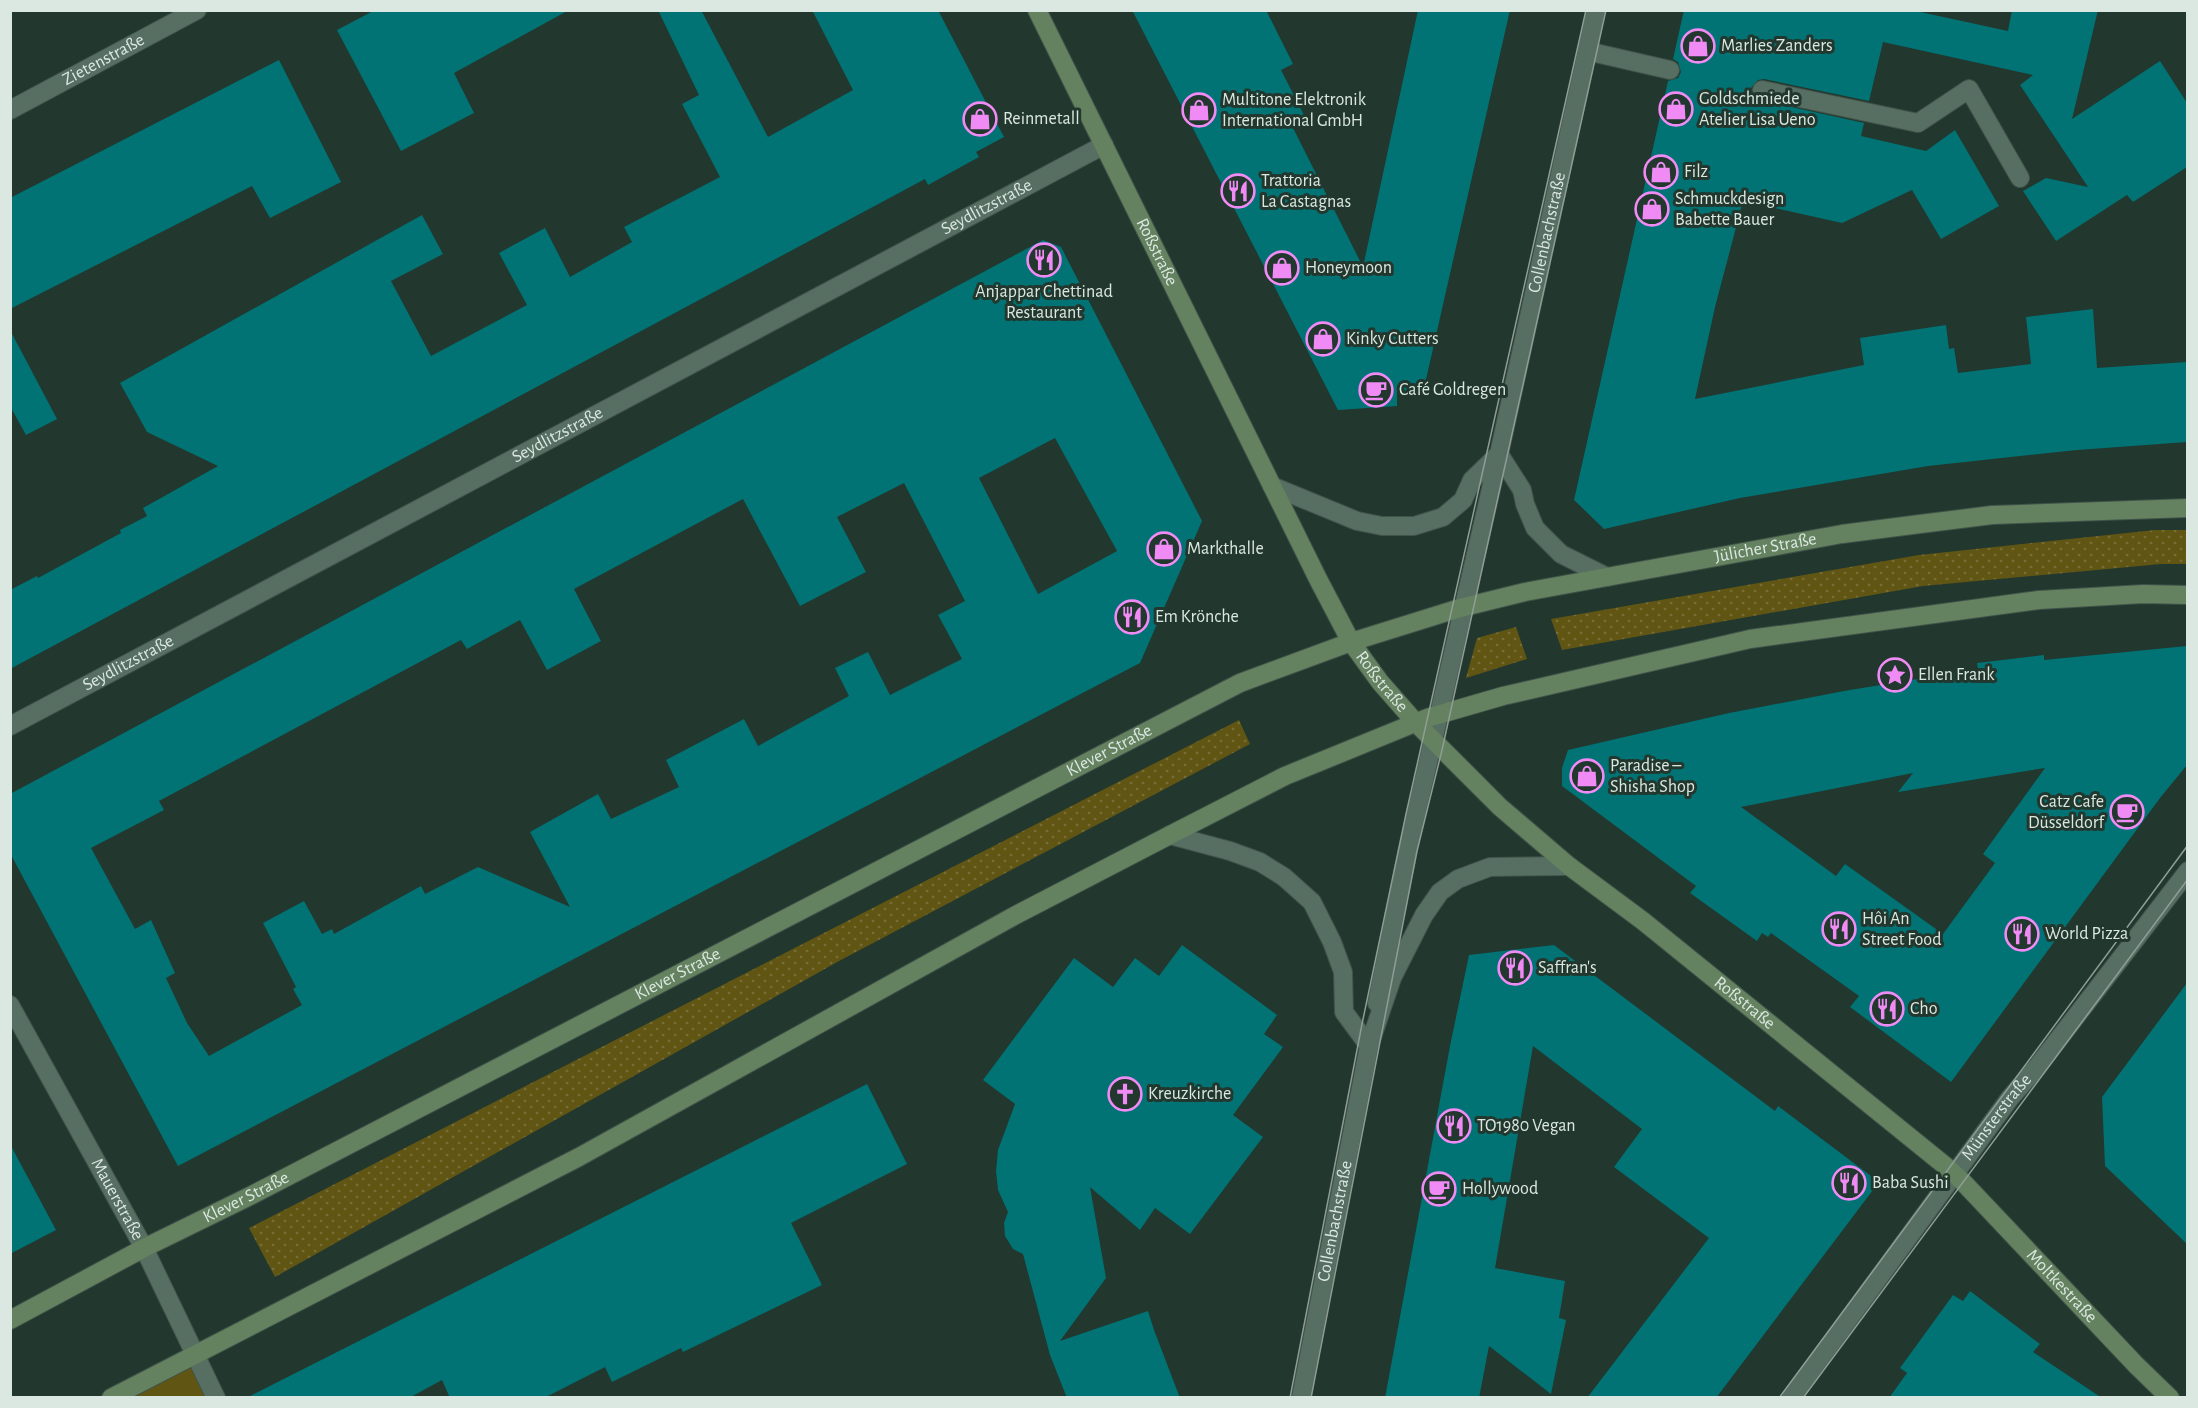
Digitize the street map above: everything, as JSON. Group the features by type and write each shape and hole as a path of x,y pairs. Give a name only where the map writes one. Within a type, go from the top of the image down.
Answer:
{"main road":[{"name":"Roßstraße","path":"1037,10 1351,642 1380,682 1416,723 1500,807 1569,866 1643,921 1954,1173"},
{"name":"Jülicher Straße","path":"1351,642 1464,607 1525,592 1842,534 1992,515 2187,508"},
{"path":"111,1398 579,1157 1014,916 1170,835 1285,776 1416,723 1513,693 1750,639 2039,600 2143,594 2187,595"},
{"name":"Klever Straße","path":"10,1320 144,1248 242,1200 1240,683 1351,642"},
{"name":"Moltkestraße","path":"1954,1173 2170,1398"}],"street":[{"name":"Zietenstraße","path":"10,110 197,10"},
{"name":"Collenbachstraße","path":"1301,1398 1408,849 1499,454 1596,10"},
{"path":"1587,51 1670,70"},
{"path":"1762,90 1918,123 1969,89 2020,178"},
{"name":"Seydlitzstraße","path":"10,726 1104,145"},
{"path":"1272,486 1356,521 1382,526 1414,526 1443,518 1463,500 1472,480 1499,454 1522,490 1535,528 1561,554 1607,577"},
{"path":"1170,835 1230,851 1260,862 1284,877 1312,902 1332,942 1343,972 1344,1012 1369,1046"},
{"name":"Collenbachstraße","path":"1369,1046 1392,978 1424,915 1440,892 1458,879 1490,867 1569,866"},
{"name":"Münsterstraße","path":"1791,1398 2010,1098 2037,1067 2187,871"},
{"name":"Mauerstraße","path":"10,1005 144,1248 216,1398"}],"shaded area":[{"path":"2155,530 2187,530 2187,564 2161,564 1923,586 1562,650 1551,619 1919,555"},
{"path":"1516,627 1527,659 1466,678 1477,638"},
{"path":"1239,720 1250,744 839,961 275,1277 249,1228"},
{"path":"196,1355 216,1398 111,1398"}],"building":[{"path":"375,10 569,10 454,73 474,113 401,151 337,30"},
{"path":"658,10 701,10 768,137 853,90 812,10 938,10 1004,137 976,152 979,157 928,185 925,179 10,669 10,590 37,576 38,578 121,533 120,530 147,516 143,508 218,466 147,432 120,383 422,215 443,254 391,281 431,356 527,305 499,253 545,228 570,277 632,242 624,227 720,177 682,104 699,95"},
{"path":"1132,10 1266,10 1293,64 1281,70 1305,117 1291,124 1363,267 1418,10 1510,10 1422,397 1397,392 1397,406 1338,410"},
{"path":"1684,10 1911,10 2008,31 2012,10 2098,10 2072,119 2160,61 2187,103 2187,167 2133,202 2127,195 2056,241 2023,191 2046,178 2088,187 2020,85 2033,75 1883,42 1869,101 1764,79 1758,80 1751,88 1755,99 1864,123 1861,136 1926,151 1955,130 1999,206 1941,239 1912,190 1842,223 1743,201 1715,307 1695,399 1864,365 1860,338 1946,325 1949,349 1954,348 1958,373 2031,364 2026,317 2093,309 2097,368 2187,362 2187,442 2077,450 1928,466 1740,498 1604,529 1574,500 1668,81 1678,78 1681,72 1678,62 1673,59"},
{"path":"279,60 341,182 270,218 252,186 10,309 10,198"},
{"path":"1043,240 1061,247 1202,521 1140,663 178,1166 10,853 10,794","holes":["1055,438 1117,551 1038,594 979,478","904,483 965,601 938,615 962,659 890,695 868,652 835,668 849,696 758,746 744,719 666,760 679,787 611,819 598,794 530,832 570,907 478,867 425,894 421,886 334,934 332,929 322,934 304,901 263,923 296,987 293,989 302,1005 209,1056 187,1023 166,978 175,973 151,920 135,929 91,848 164,810 159,801 461,640 467,649 520,620 547,670 601,641 574,589 743,499 800,606 866,572 837,517"]},
{"path":"10,330 57,419 26,435 10,406"},
{"path":"2187,646 2187,765 2160,798 1951,1082 1850,1007 1859,996 1771,933 1768,937 1762,933 1757,941 1690,893 1696,886 1562,786 1562,768 1568,750 1729,713 1978,669 1977,663 2044,655 2044,660","holes":["2045,768 1983,854 1995,863 1943,934 1845,864 1836,876 1741,807 1913,773 1898,792"]},
{"name":"Kreuzkirche","path":"1182,945 1277,1015 1264,1034 1283,1047 1233,1115 1263,1137 1190,1234 1155,1208 1140,1230 1090,1187 1106,1278 1060,1341 1148,1311 1180,1398 1067,1398 1050,1355 1023,1254 1013,1249 1005,1236 1004,1223 1008,1212 998,1190 996,1171 998,1150 1015,1104 983,1080 1074,958 1113,987 1135,958 1159,976"},
{"path":"1554,945 1775,1111 1778,1106 1879,1182 1716,1398 1587,1398 1709,1238 1614,1167 1642,1129 1533,1046 1495,1268 1565,1281 1559,1318 1566,1320 1551,1394 1489,1346 1479,1398 1385,1398 1469,955"},
{"path":"2187,983 2187,1244 2105,1166 2102,1097"},
{"path":"867,1084 907,1164 791,1223 822,1285 683,1352 681,1348 612,1382 605,1367 544,1398 450,1398 442,1380 409,1398 246,1398"},
{"path":"10,1144 56,1230 10,1254"},
{"path":"1970,1291 2040,1344 2033,1352 2102,1398 1889,1398 1907,1373 1900,1368 1953,1295 1963,1301"}],"tram line":[{"path":"1290,1398 1362,1024 1406,814 1586,10"},
{"path":"1311,1398 1417,851 1442,750 1606,10"},
{"path":"1779,1398 2188,845"},
{"path":"1803,1398 2188,879"}],"place":[{"name":"Marlies Zanders","path":"1698,46"},
{"name":"Goldschmiede Atelier Lisa Ueno","path":"1676,109"},
{"name":"Multitone Elektronik International GmbH","path":"1199,110"},
{"name":"Reinmetall","path":"980,119"},
{"name":"Filz","path":"1661,172"},
{"name":"Trattoria La Castagnas","path":"1238,191"},
{"name":"Schmuckdesign Babette Bauer","path":"1652,209"},
{"name":"Anjappar Chettinad Restaurant","path":"1044,260"},
{"name":"Honeymoon","path":"1282,268"},
{"name":"Kinky Cutters","path":"1323,339"},
{"name":"Café Goldregen","path":"1376,390"},
{"name":"Markthalle","path":"1164,549"},
{"name":"Em Krönche","path":"1132,617"},
{"name":"Ellen Frank","path":"1895,675"},
{"name":"Paradise – Shisha Shop","path":"1587,776"},
{"name":"Catz Cafe Düsseldorf","path":"2127,812"},
{"name":"Hôi An Street Food","path":"1839,929"},
{"name":"World Pizza","path":"2022,934"},
{"name":"Saffran's","path":"1515,968"},
{"name":"Cho","path":"1887,1009"},
{"name":"Kreuzkirche","path":"1125,1094"},
{"name":"TO1980 Vegan","path":"1454,1126"},
{"name":"Baba Sushi","path":"1849,1183"},
{"name":"Hollywood","path":"1439,1189"}]}
